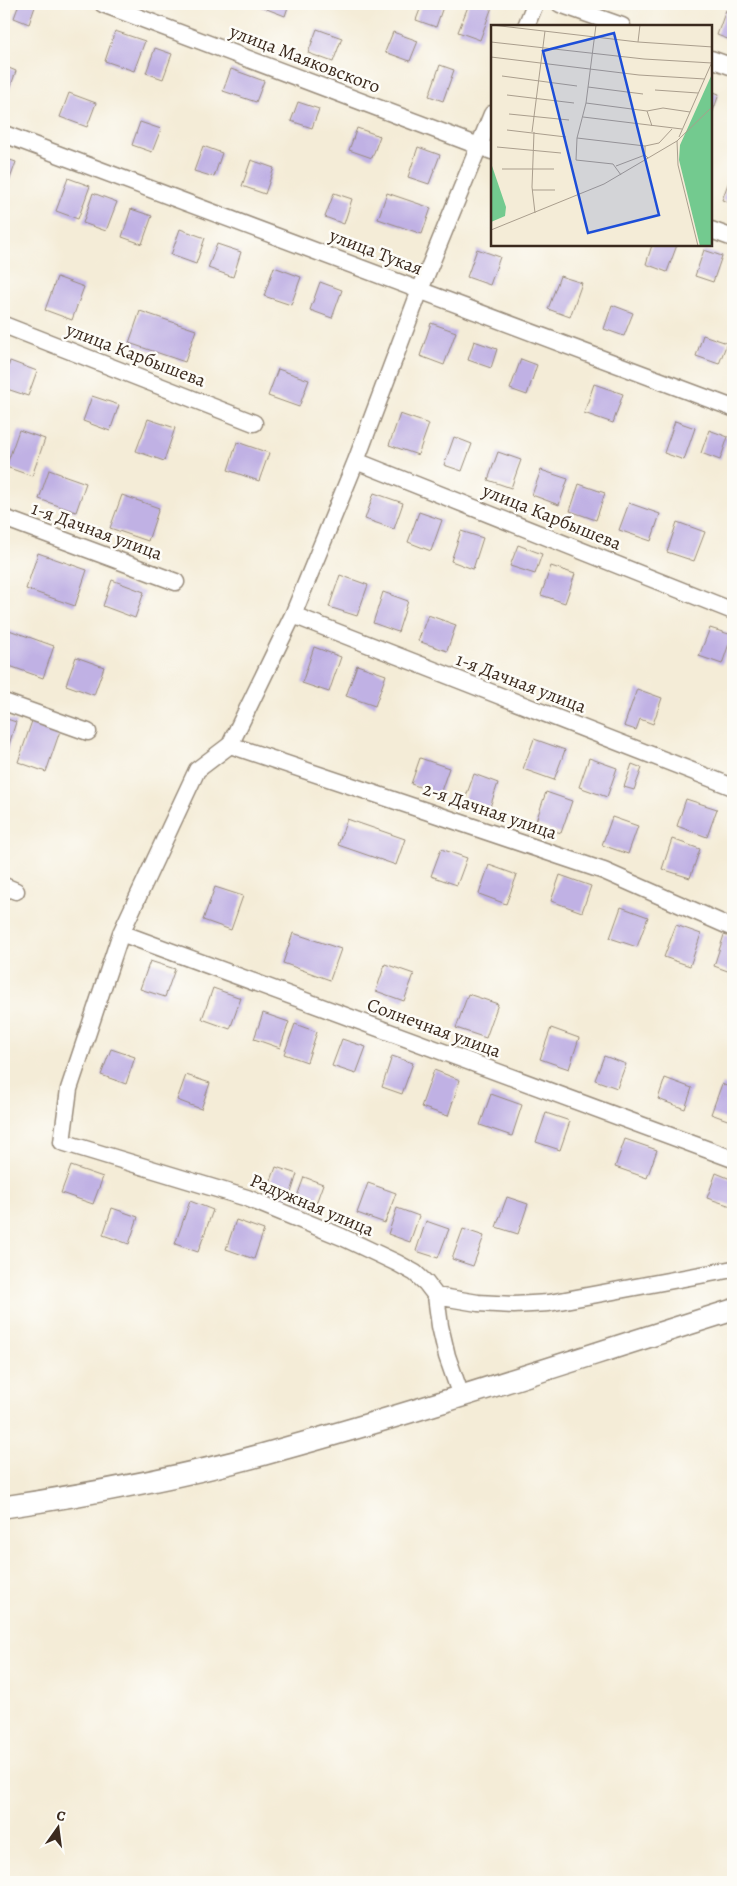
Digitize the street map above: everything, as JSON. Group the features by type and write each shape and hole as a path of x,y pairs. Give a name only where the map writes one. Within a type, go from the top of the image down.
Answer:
{"main road":[{"path":"4,1507 102,1492 279,1451 733,1310"}],"street":[{"name":"улица Маяковского","path":"104,4 486,149"},
{"path":"526,25 535,4"},
{"path":"560,4 619,25"},
{"path":"712,59 733,67"},
{"path":"121,933 197,770 230,745 293,615 356,461 420,290 486,149 491,120"},
{"name":"улица Тукая","path":"4,134 733,408"},
{"path":"712,230 733,238"},
{"name":"улица Карбышева","path":"4,325 254,423"},
{"name":"улица Карбышева","path":"356,461 733,611"},
{"name":"1-я Дачная улица","path":"4,518 176,582"},
{"name":"1-я Дачная улица","path":"293,615 733,788"},
{"path":"4,702 88,732"},
{"name":"2-я Дачная улица","path":"230,745 604,871 733,928"},
{"name":"Радужная улица","path":"121,933 69,1089 62,1142 256,1202 342,1237 415,1273 436,1296"},
{"name":"Солнечная улица","path":"121,933 733,1160"},
{"path":"461,1396 446,1356 436,1296 478,1303 514,1305 549,1303 733,1269"}],"building":[{"path":"19,4 36,4 29,24 14,18"},
{"path":"260,4 289,4 285,16 259,6"},
{"path":"422,4 444,4 436,27 416,20"},
{"path":"469,4 484,4 492,7 480,40 458,32"},
{"path":"726,10 733,12 733,41 717,35"},
{"path":"317,29 342,38 333,62 308,53"},
{"path":"115,31 145,41 134,71 105,61"},
{"path":"393,32 418,41 410,61 385,52"},
{"path":"155,48 172,54 163,79 146,73"},
{"path":"440,65 454,70 443,101 429,96"},
{"path":"4,66 16,71 7,97 4,96"},
{"path":"231,69 264,81 256,102 223,91"},
{"path":"712,91 719,94 712,114"},
{"path":"69,93 96,103 87,127 60,117"},
{"path":"298,102 319,109 312,128 291,121"},
{"path":"140,122 161,129 152,152 132,145"},
{"path":"357,128 380,136 372,158 349,150"},
{"path":"203,146 222,153 214,177 194,171"},
{"path":"418,147 440,155 429,184 408,177"},
{"path":"4,158 16,162 6,190 4,189"},
{"path":"251,160 274,168 265,194 242,186"},
{"path":"68,178 90,186 78,219 56,211"},
{"path":"729,181 733,183 733,204 722,200"},
{"path":"93,193 117,202 106,231 83,223"},
{"path":"334,193 352,199 344,224 325,217"},
{"path":"387,193 431,208 422,234 378,219"},
{"path":"131,209 152,216 142,244 122,237"},
{"path":"180,229 205,238 196,264 171,255"},
{"path":"217,244 241,252 233,277 208,268"},
{"path":"652,246 677,246 667,272 646,264"},
{"path":"477,249 500,257 490,285 467,277"},
{"path":"704,250 722,256 713,282 695,276"},
{"path":"274,267 301,277 291,305 264,296"},
{"path":"560,276 582,283 570,317 548,309"},
{"path":"57,277 84,287 72,320 45,310"},
{"path":"320,282 342,290 332,318 310,310"},
{"path":"612,305 633,313 624,336 604,329"},
{"path":"140,311 196,330 185,362 129,343"},
{"path":"431,323 456,332 444,365 420,356"},
{"path":"703,335 727,343 719,364 696,356"},
{"path":"474,341 497,349 491,368 468,360"},
{"path":"521,359 537,365 527,395 510,389"},
{"path":"10,361 37,371 28,396 4,388 4,380"},
{"path":"278,369 309,380 299,407 268,396"},
{"path":"594,384 623,394 613,423 584,413"},
{"path":"92,396 119,405 110,431 83,421"},
{"path":"400,414 429,424 418,455 389,445"},
{"path":"148,419 175,428 164,461 136,451"},
{"path":"675,421 695,428 684,460 664,453"},
{"path":"19,430 45,439 32,476 6,467"},
{"path":"709,430 728,437 720,460 701,453"},
{"path":"454,437 472,444 462,471 444,465"},
{"path":"237,442 269,453 259,481 228,470"},
{"path":"498,452 521,460 511,488 488,480"},
{"path":"49,470 86,483 76,512 39,499"},
{"path":"541,470 568,479 559,505 532,495"},
{"path":"579,484 605,493 596,520 570,511"},
{"path":"374,493 403,503 394,529 365,519"},
{"path":"122,495 159,508 148,541 110,528"},
{"path":"629,503 660,514 651,541 619,530"},
{"path":"419,512 442,520 431,551 408,542"},
{"path":"677,522 705,532 694,561 667,552"},
{"path":"461,531 483,538 473,569 451,561"},
{"path":"518,545 542,554 535,574 510,566"},
{"path":"38,553 87,570 75,606 26,589"},
{"path":"551,566 575,574 565,603 541,595"},
{"path":"340,575 368,585 357,616 329,607"},
{"path":"112,580 144,592 135,618 103,606"},
{"path":"383,592 408,601 398,632 373,623"},
{"path":"428,615 456,625 447,651 418,641"},
{"path":"710,628 732,635 722,664 699,656"},
{"path":"9,630 54,646 43,678 4,664 4,645"},
{"path":"314,647 341,657 329,692 302,683"},
{"path":"76,657 104,667 94,695 66,685"},
{"path":"357,665 386,675 375,706 346,696"},
{"path":"637,689 662,698 653,724 640,719 636,730 624,726"},
{"path":"4,718 16,722 7,751 4,750"},
{"path":"32,721 60,731 46,772 18,762"},
{"path":"534,739 565,750 554,780 523,769"},
{"path":"420,758 449,768 440,794 411,784"},
{"path":"589,758 617,768 607,797 579,787"},
{"path":"632,764 642,768 634,790 624,787"},
{"path":"474,774 498,783 489,810 464,802"},
{"path":"546,792 572,801 561,833 535,824"},
{"path":"686,799 717,809 707,837 677,826"},
{"path":"612,817 638,826 628,854 602,845"},
{"path":"347,819 405,839 396,865 338,845"},
{"path":"672,839 700,849 690,878 662,869"},
{"path":"441,849 467,858 457,885 431,876"},
{"path":"489,865 517,875 506,904 479,894"},
{"path":"560,875 591,886 582,912 551,901"},
{"path":"215,887 243,896 231,930 203,920"},
{"path":"621,907 648,917 637,947 610,938"},
{"path":"676,925 701,934 690,966 664,957"},
{"path":"293,933 341,949 330,980 283,963"},
{"path":"724,935 733,938 733,973 714,966"},
{"path":"150,961 175,969 165,997 140,989"},
{"path":"385,964 414,974 404,1001 376,991"},
{"path":"213,988 241,998 230,1029 202,1019"},
{"path":"468,994 498,1004 486,1038 456,1028"},
{"path":"263,1013 289,1022 280,1048 254,1039"},
{"path":"295,1024 317,1032 307,1062 284,1054"},
{"path":"551,1028 579,1038 569,1069 540,1059"},
{"path":"342,1039 366,1047 356,1074 332,1066"},
{"path":"111,1049 135,1057 126,1084 101,1075"},
{"path":"392,1056 413,1063 402,1094 382,1087"},
{"path":"604,1056 626,1064 617,1088 595,1080"},
{"path":"434,1070 460,1080 448,1116 421,1107"},
{"path":"186,1075 210,1083 201,1109 177,1100"},
{"path":"665,1078 692,1088 685,1109 658,1099"},
{"path":"722,1084 733,1089 733,1122 711,1114"},
{"path":"491,1094 522,1105 512,1136 480,1125"},
{"path":"546,1113 570,1121 560,1150 536,1142"},
{"path":"625,1139 657,1150 647,1178 615,1167"},
{"path":"71,1166 103,1177 93,1204 61,1193"},
{"path":"276,1167 297,1174 289,1199 267,1192"},
{"path":"716,1173 733,1180 731,1206 707,1198"},
{"path":"304,1177 323,1184 314,1209 295,1202"},
{"path":"368,1183 396,1193 385,1223 357,1213"},
{"path":"507,1197 528,1204 518,1234 496,1227"},
{"path":"190,1201 213,1210 198,1252 175,1244"},
{"path":"112,1208 138,1217 129,1244 103,1235"},
{"path":"397,1208 419,1216 410,1242 388,1234"},
{"path":"236,1220 264,1230 254,1259 226,1249"},
{"path":"426,1221 449,1229 438,1258 416,1251"},
{"path":"463,1229 484,1236 473,1266 452,1259"}]}
